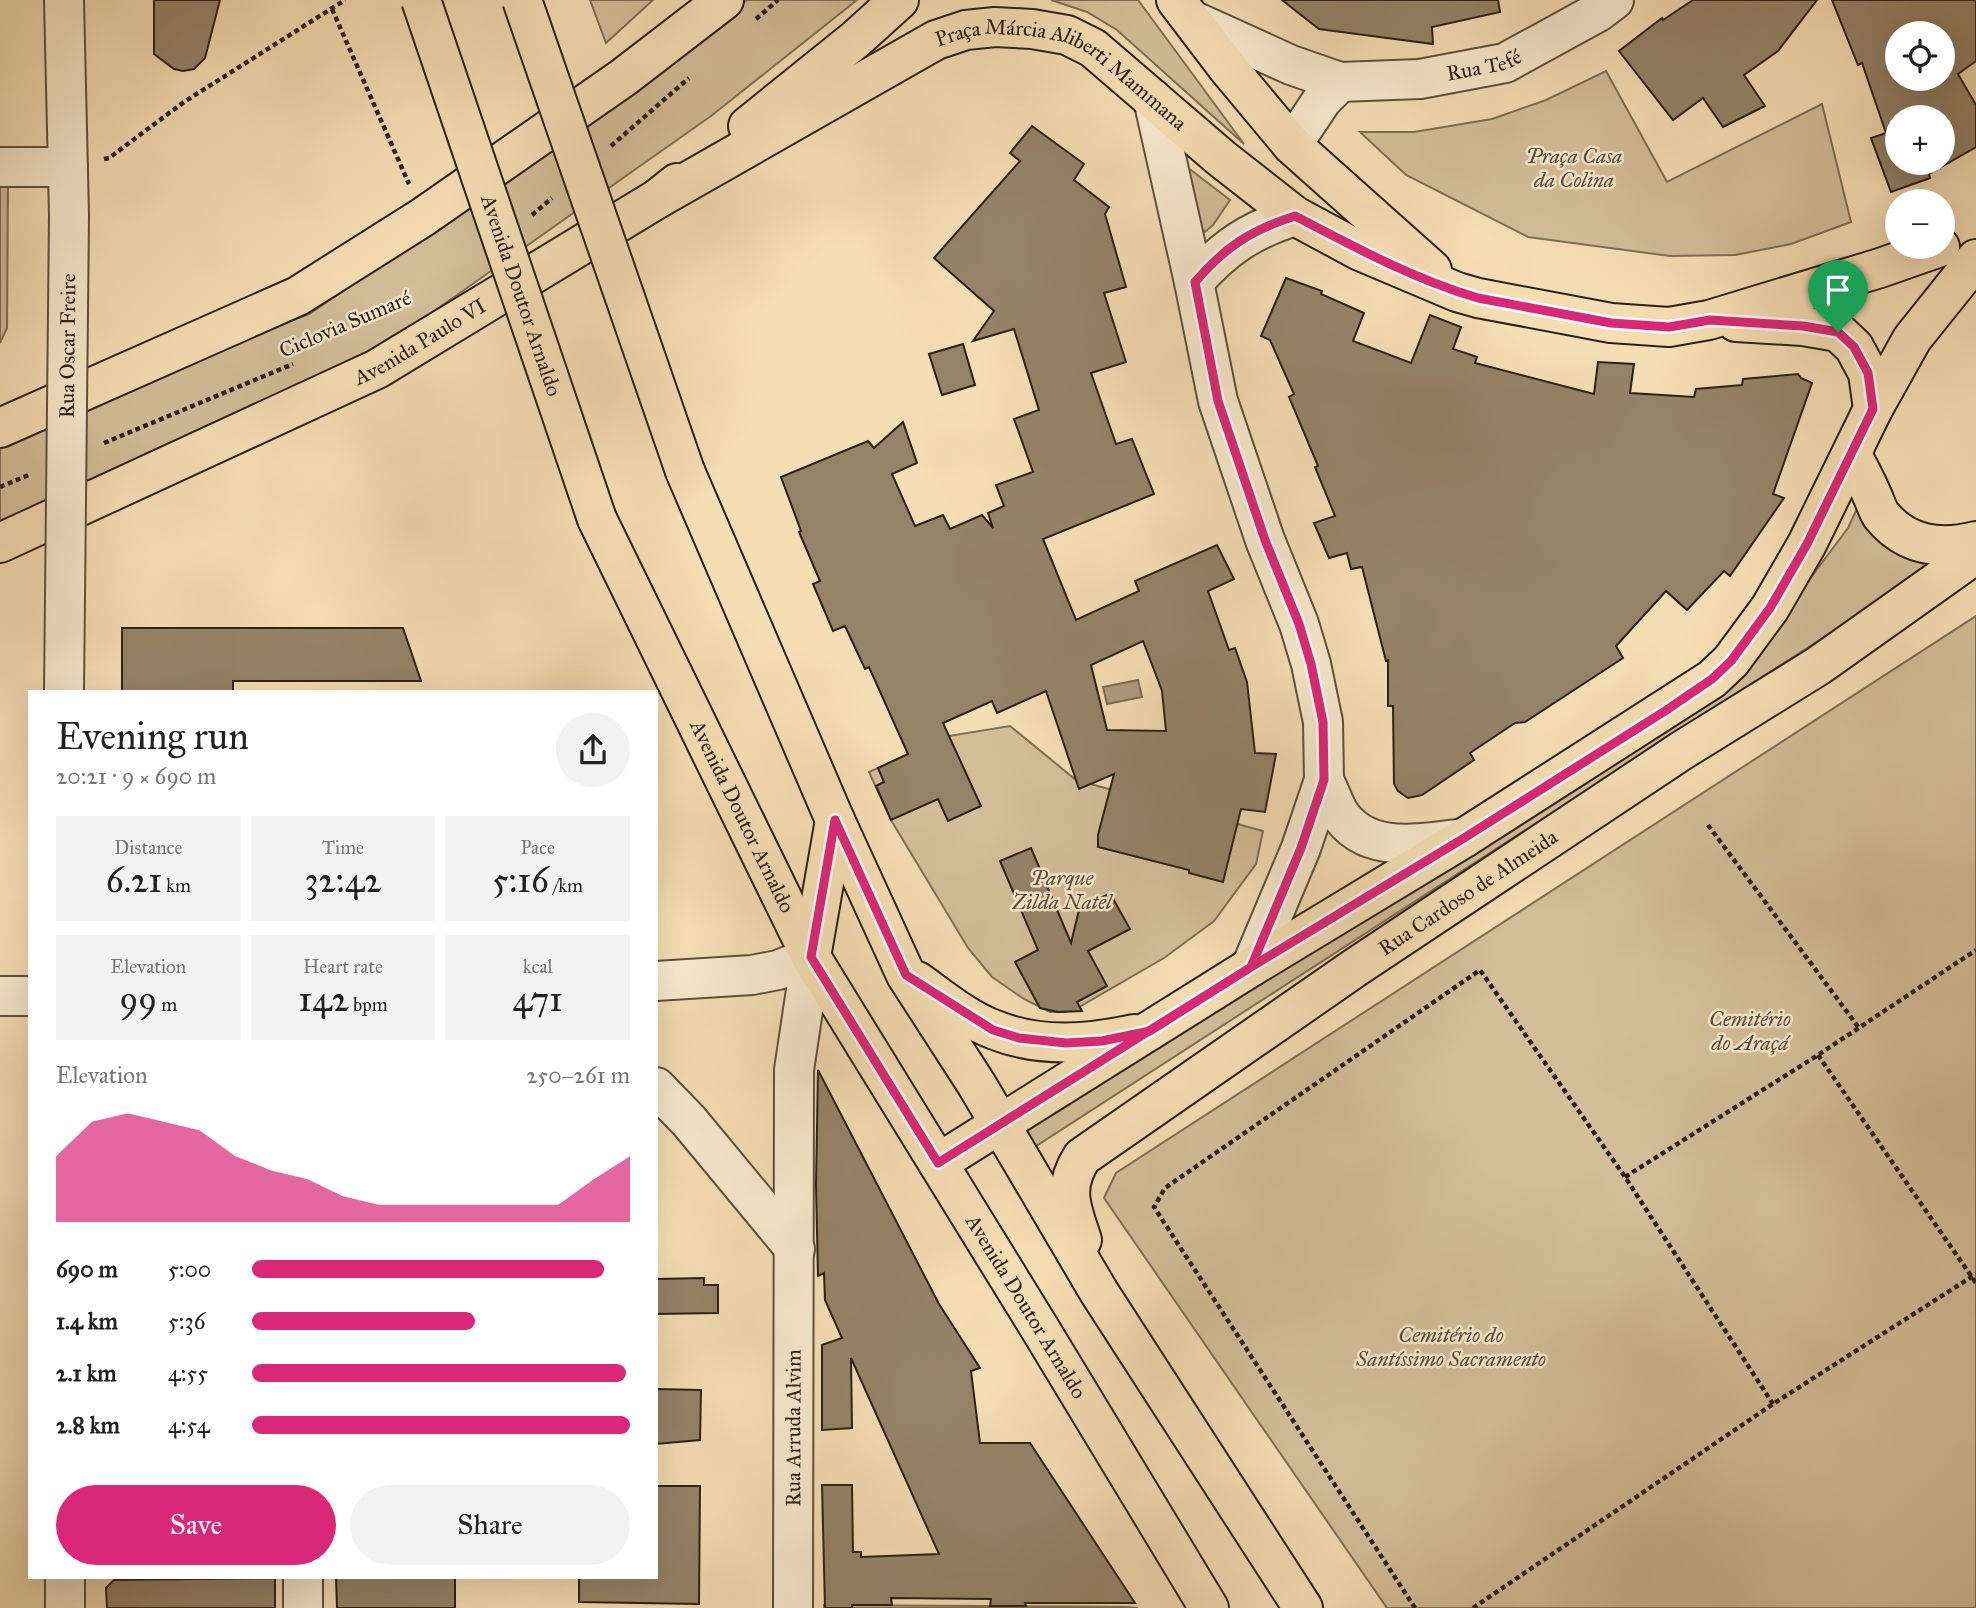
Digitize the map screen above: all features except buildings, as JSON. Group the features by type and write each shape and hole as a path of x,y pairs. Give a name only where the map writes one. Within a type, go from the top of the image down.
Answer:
{"main road":[{"name":"Avenida Doutor Arnaldo","path":"421,0 597,519 811,957 1209,1608"},
{"path":"522,0 685,471 835,820 906,975 1000,1125 1099,1292 1303,1608"},
{"name":"Avenida Paulo VI","path":"0,543 377,369 657,199 856,39 899,0"},
{"name":"Praça Márcia Aliberti Mammana","path":"1184,10 1292,145 1457,292"},
{"path":"0,428 298,296 423,217 624,77 737,12"},
{"name":"Praça Márcia Aliberti Mammana","path":"657,199 936,40 966,30 995,27 1067,35 1093,48 1221,158 1295,216 1360,251 1457,292 1611,323 1669,327 1710,320 1905,259"},
{"name":"Praça Márcia Aliberti Mammana","path":"1955,241 1976,234"},
{"path":"938,1163 1251,967 1464,838 1712,679 1731,661 1770,608 1807,544 1873,409 1912,339 1976,259"},
{"name":"Praça Márcia Aliberti Mammana","path":"1710,320 1803,326 1838,332 1854,347 1868,373 1873,409"},
{"path":"1852,455 1880,514 1897,530 1915,541 1933,545 1951,547 1976,541"},
{"name":"Rua Cardoso de Almeida","path":"1099,1292 1072,1209 1069,1187 1072,1173 1082,1157 1356,967 1681,751 1818,666 1976,554"},
{"path":"811,957 835,820"},
{"path":"906,975 993,1030 1019,1038 1066,1043 1102,1041 1150,1031"}],"street":[{"name":"Rua Oscar Freire","path":"64,0 69,216 64,690"},
{"name":"Rua Tefé","path":"1184,10 1291,65 1340,82 1420,79 1505,64 1598,12 1614,0"},
{"path":"1292,145 1322,100 1340,82"},
{"path":"1153,99 1195,282 1218,401 1265,540 1299,624 1311,664 1323,722 1324,780 1301,848 1251,967"},
{"path":"0,167 68,167"},
{"path":"1195,282 1215,258 1239,240 1266,225 1295,216"},
{"path":"1324,780 1339,812 1354,828 1372,839 1398,845 1464,838"},
{"path":"658,981 752,975 778,970 811,957"},
{"name":"Rua Arruda Alvim","path":"793,1608 794,1070 811,957"},
{"path":"0,996 28,996"},
{"path":"658,1089 689,1121 794,1249"},
{"path":"65,1579 65,1608"},
{"path":"303,1579 303,1608"}],"path":[{"path":"68,167 109,158 184,102 345,0"},
{"path":"737,12 778,0"},
{"path":"331,9 423,217"},
{"path":"602,154 694,73"},
{"path":"530,217 561,190"},
{"name":"Ciclovia Sumaré","path":"101,444 302,360"},
{"path":"0,487 38,471"},
{"path":"1708,825 1859,1028"},
{"path":"1625,1177 1818,1055 1976,950"},
{"path":"1415,1608 1154,1207 1165,1188 1480,970 1625,1177 1773,1404"},
{"path":"1818,1055 1974,1275 1976,1283"},
{"path":"1473,1608 1773,1404 1974,1275"}],"green space":[{"path":"590,0 653,0 606,43"},
{"path":"747,0 857,0 711,116 369,357 0,541 0,430 309,314 628,97"},
{"path":"1051,0 1138,0 1244,144 1117,30 1087,12"},
{"name":"Praça Casa da Colina","path":"1606,71 1667,182 1822,104 1851,222 1791,244 1735,255 1670,256 1528,237 1406,175 1360,132 1414,132 1492,119 1546,100"},
{"path":"1187,167 1230,200 1205,232 1202,229"},
{"path":"0,184 8,184 7,328 0,343"},
{"path":"1867,487 1956,552 1033,1148 1023,1132 1737,676 1848,528"},
{"name":"Cemitério do Araçá","path":"1976,616 1976,1608 1387,1608 1104,1198 1116,1173"},
{"name":"Parque Zilda Natel","path":"1010,726 1076,780 1263,831 1256,864 1214,921 1164,958 1079,1007 1065,1012 1050,1012 1024,999 992,977 968,948 891,820 869,772 949,736"},
{"path":"824,1605 1126,1607 1138,1608 824,1608"}],"shaded area":[{"path":"1138,680 1142,697 1107,704 1103,687"}],"route":[{"path":"1838,332 1803,326 1710,320 1669,327 1611,323 1478,298 1457,292 1360,251 1295,216 1266,225 1215,258 1195,282 1208,357 1233,450 1299,624 1311,664 1323,722 1324,780 1301,848 1251,967 1196,1002 1150,1031 1102,1041 1045,1042 993,1030 906,975 835,820 811,957 938,1163 1150,1031 1251,967 1464,838 1712,679 1731,661 1770,608 1807,544 1873,409 1868,373 1854,347 1838,332"}],"park label":[{"name":"Cemitério do Santíssimo Sacramento","path":"1451,1347"}]}
